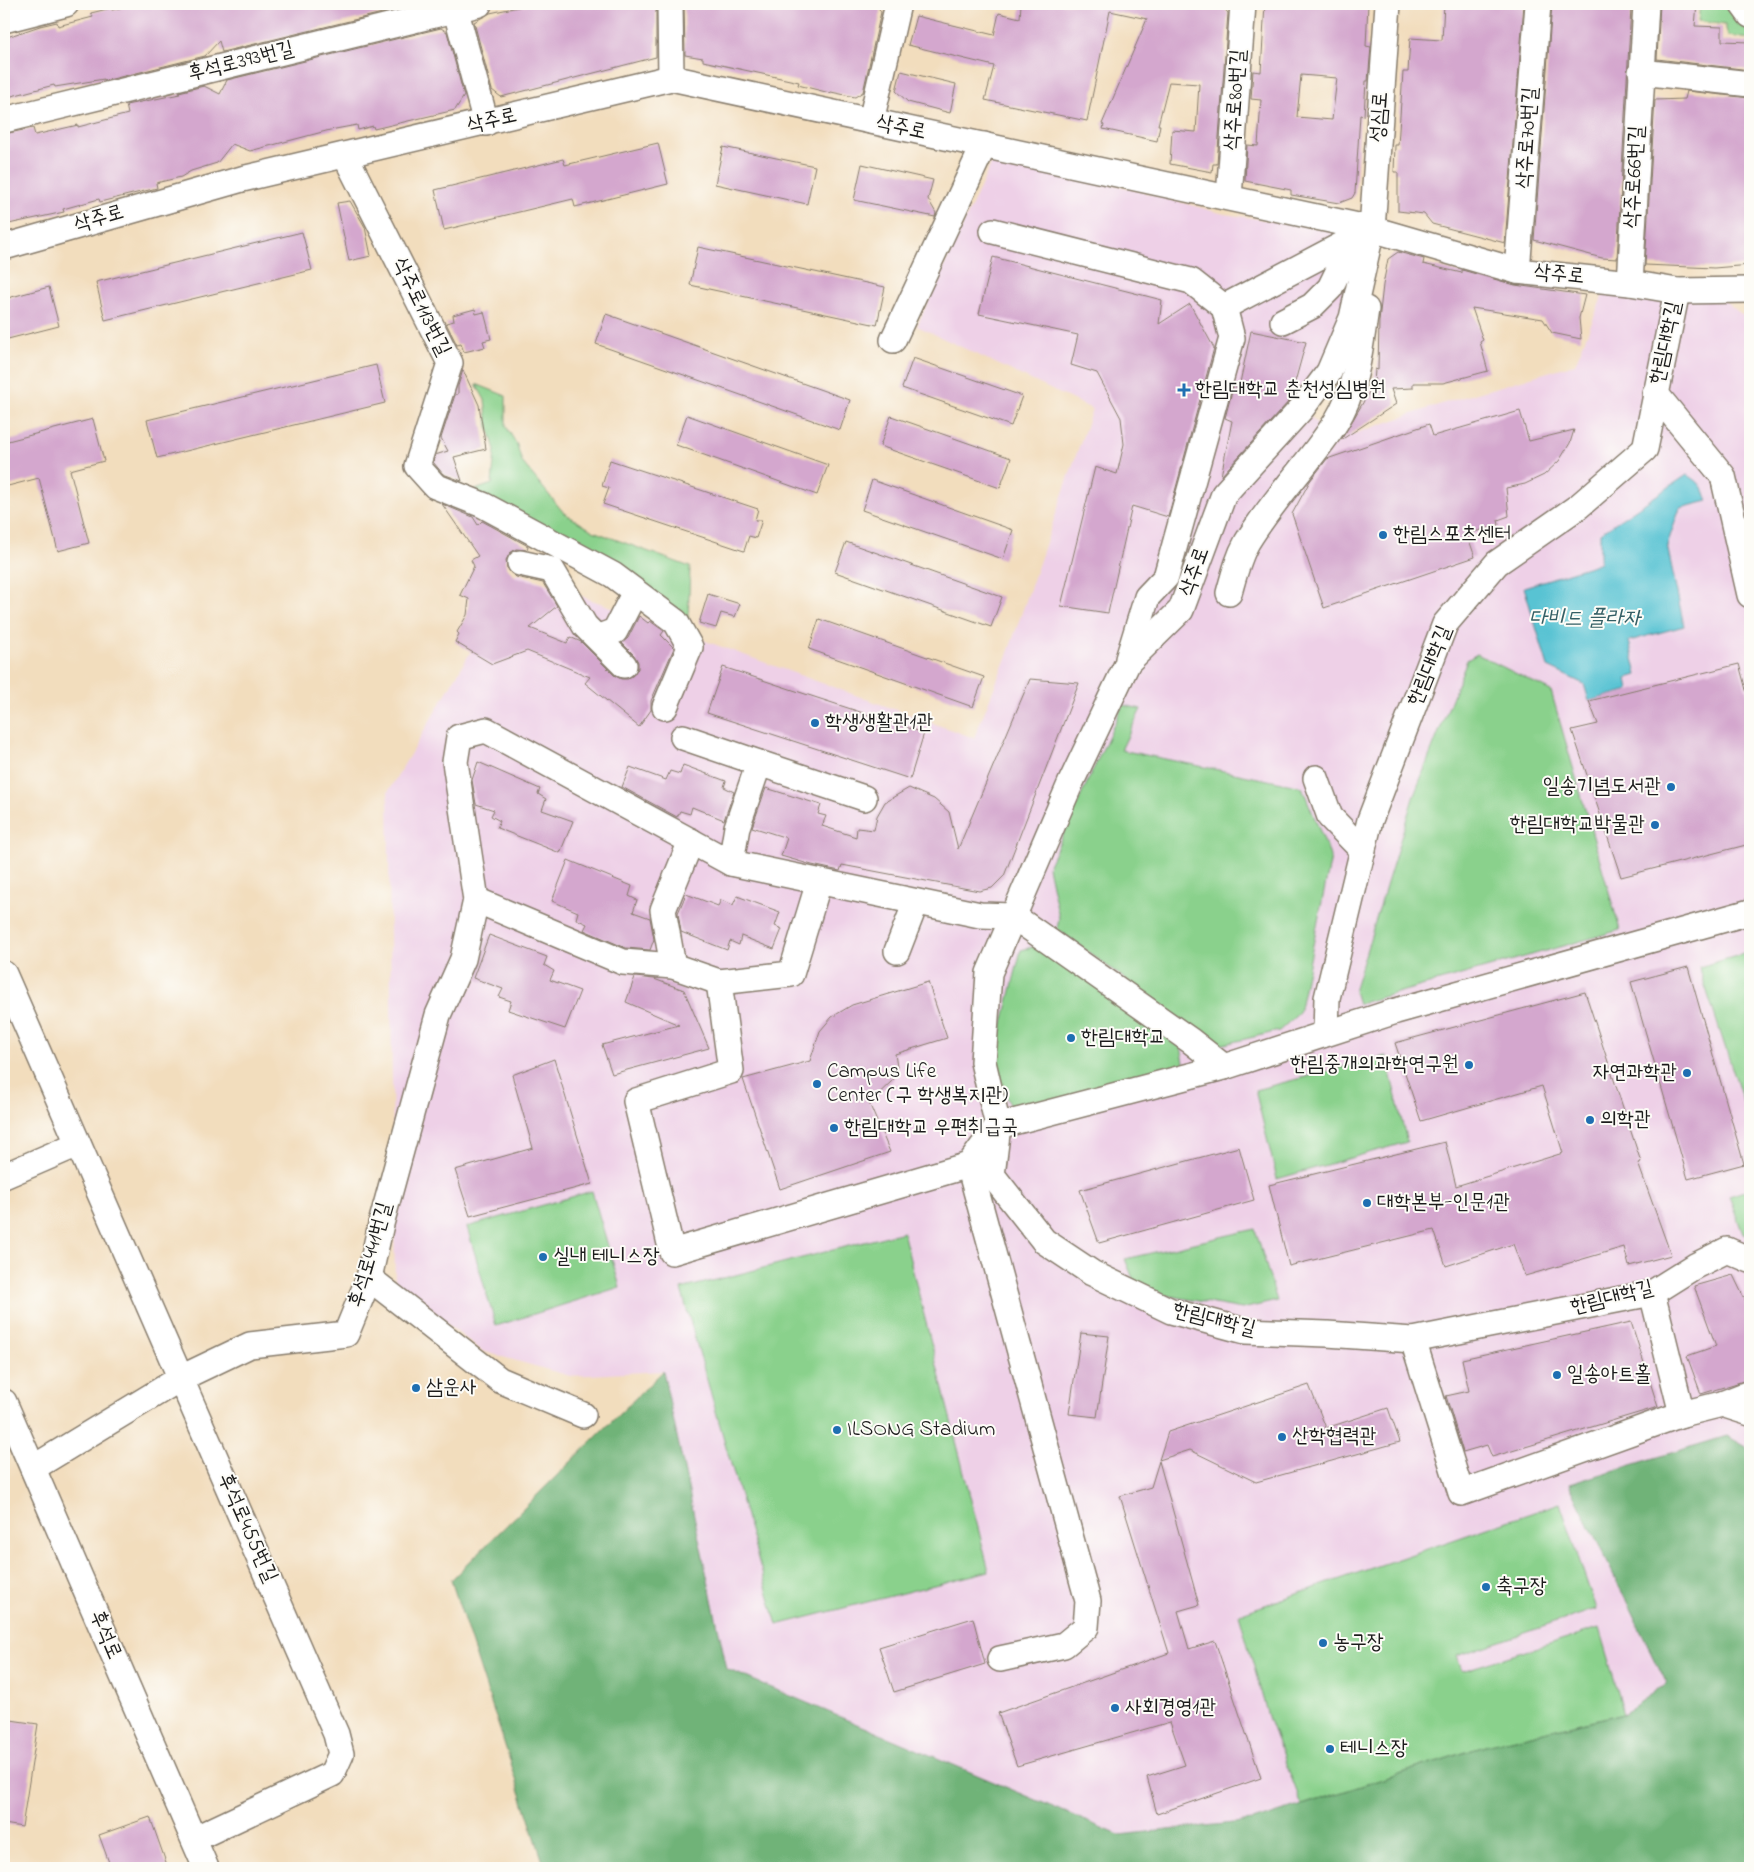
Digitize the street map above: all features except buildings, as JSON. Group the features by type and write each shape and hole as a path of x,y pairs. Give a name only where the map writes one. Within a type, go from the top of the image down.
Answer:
{"street":[{"path":"4,20 66,4"},
{"path":"670,4 671,78"},
{"path":"871,121 898,4"},
{"name":"삭주로80번길","path":"1229,197 1243,4"},
{"name":"성심로","path":"1365,238 1388,4"},
{"name":"삭주로70번길","path":"1517,271 1538,4"},
{"name":"삭주로66번길","path":"1630,283 1646,4"},
{"path":"1742,4 1750,15"},
{"path":"463,6 486,123"},
{"name":"후석로393번길","path":"4,120 463,6"},
{"path":"1641,72 1724,83 1750,84"},
{"name":"삭주로","path":"4,247 242,179 671,78 1229,197 1365,238 1517,271 1630,283 1677,291 1750,290"},
{"path":"893,340 984,146"},
{"name":"삭주로113번길","path":"345,155 450,363 417,466 435,486 483,505 567,549"},
{"path":"993,232 1191,280 1224,307 1232,338 1166,577 1147,597 1128,662"},
{"path":"1224,307 1365,238"},
{"path":"1283,321 1312,306 1330,288 1365,238"},
{"path":"1229,592 1238,563 1247,543 1280,495 1336,422 1356,379 1368,296 1365,238"},
{"name":"삭주로","path":"998,1126 983,1062 988,973 1071,782 1128,662 1181,610 1224,494 1302,408 1329,372 1352,318 1365,238"},
{"name":"한림대학길","path":"1326,1033 1327,998 1370,820 1444,624 1497,562 1579,506 1645,449 1677,291"},
{"path":"1655,393 1722,476 1747,572 1750,595"},
{"path":"552,570 567,549 613,575 676,622 690,647 665,707"},
{"path":"520,562 552,570 585,626 599,637 624,665"},
{"path":"599,637 614,631 635,592"},
{"path":"819,882 791,974 719,982 673,966 623,962 476,900 455,762 459,737 486,730 731,863 980,915 1013,916 1191,1041 1224,1067"},
{"path":"683,737 864,798"},
{"path":"731,863 736,826 759,763"},
{"path":"1316,778 1330,817 1363,851"},
{"path":"673,966 663,910 691,841"},
{"name":"후석로441번길","path":"20,1454 250,1344 346,1334 369,1278 381,1224 438,1015 463,959 476,900"},
{"path":"897,951 916,902"},
{"path":"719,982 731,1071 636,1101 672,1252 969,1165 998,1126 1224,1067 1396,1011 1750,912"},
{"name":"후석로455번길","path":"4,974 336,1734 341,1754 332,1774 194,1839"},
{"name":"한림대학길","path":"998,1126 992,1175 1044,1241 1092,1273 1172,1312 1245,1332 1327,1334 1413,1340 1652,1292 1695,1266 1727,1250 1750,1260"},
{"path":"4,1176 78,1144"},
{"path":"969,1165 1088,1601 1086,1627 1064,1645 1000,1659"},
{"path":"369,1278 500,1380 583,1415"},
{"path":"1652,1292 1682,1414"},
{"path":"1413,1340 1461,1493 1682,1414 1722,1404 1750,1393"},
{"name":"후석로","path":"4,1402 20,1454 206,1868"},
{"path":"1722,1404 1750,1414"}],"shaded area":[{"name":"한림대학교","path":"996,153 1224,214 1340,231 1352,318 1302,408 1333,441 1447,402 1575,364 1609,280 1712,291 1750,321 1750,1449 1727,1436 1569,1484 1667,1684 1624,1713 1485,1746 1253,1821 1119,1835 727,1669 663,1371 570,1376 482,1351 395,1284 388,792 517,573 974,738 1008,653 1092,409 917,326"}],"green space":[{"path":"1700,4 1732,4 1750,25 1750,39 1728,36 1725,25 1698,21"},
{"path":"476,384 506,396 506,426 517,445 522,462 564,513 593,531 690,567 688,623 472,491 492,484 495,450 488,426 485,400"},
{"path":"1477,654 1551,691 1620,930 1358,1004 1354,991 1413,798 1467,660"},
{"path":"1123,705 1141,709 1121,750 1302,787 1331,858 1299,1013 1279,1031 1216,1046 1057,929 1059,918 1048,867"},
{"path":"1040,945 1181,1046 1185,1068 1013,1111 996,1075 999,1039 1021,950"},
{"path":"1750,952 1750,1123 1699,967"},
{"path":"1386,1056 1407,1142 1277,1179 1255,1090"},
{"path":"1750,1189 1750,1236 1743,1234 1729,1196"},
{"name":"실내 테니스장","path":"592,1191 620,1287 496,1326 467,1227"},
{"path":"1255,1229 1277,1301 1242,1309 1165,1295 1134,1281 1125,1259"},
{"name":"ILSONG Stadium","path":"903,1232 989,1571 777,1625 681,1289"},
{"path":"663,1371 727,1669 1119,1835 1253,1821 1485,1746 1624,1713 1667,1684 1569,1484 1727,1436 1750,1449 1750,1868 545,1868 451,1580"},
{"path":"1560,1503 1596,1609 1457,1656 1462,1671 1599,1628 1624,1713 1485,1746 1302,1805 1269,1720 1239,1614"}],"water":[{"name":"다비드 플라자","path":"1687,475 1701,486 1708,501 1680,508 1667,545 1684,626 1629,641 1637,675 1627,678 1629,690 1589,701 1584,684 1548,667 1524,587 1600,563 1600,533"}],"place":[{"name":"한림대학교 춘천성심병원","path":"1184,390"},
{"name":"한림스포츠센터","path":"1383,535"},
{"name":"학생생활관1관","path":"815,723"},
{"name":"일송기념도서관","path":"1671,787"},
{"name":"한림대학교박물관","path":"1655,825"},
{"name":"한림대학교","path":"1071,1038"},
{"name":"한림중개의과학연구원","path":"1469,1065"},
{"name":"자연과학관","path":"1687,1073"},
{"name":"Campus Life Center (구 학생복지관)","path":"817,1084"},
{"name":"의학관","path":"1590,1120"},
{"name":"한림대학교 우편취급국","path":"834,1128"},
{"name":"대학본부-인문1관","path":"1367,1203"},
{"name":"실내 테니스장","path":"543,1257"},
{"name":"일송아트홀","path":"1557,1375"},
{"name":"삼운사","path":"416,1388"},
{"name":"ILSONG Stadium","path":"837,1430"},
{"name":"산학협력관","path":"1282,1437"},
{"name":"축구장","path":"1486,1587"},
{"name":"농구장","path":"1323,1643"},
{"name":"사회경영1관","path":"1115,1708"},
{"name":"테니스장","path":"1330,1749"}]}
